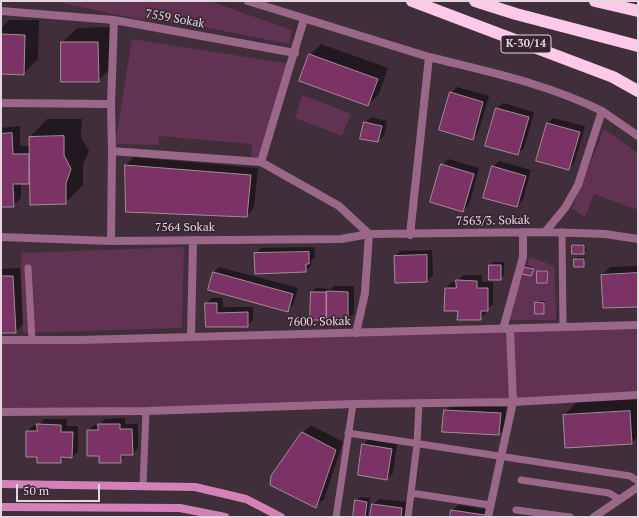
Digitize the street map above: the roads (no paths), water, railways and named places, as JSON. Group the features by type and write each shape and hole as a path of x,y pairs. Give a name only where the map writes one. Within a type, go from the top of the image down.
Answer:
{"highway":[{"name":"K-30/14","path":"412,1 613,77 638,91"},
{"path":"475,1 516,14 638,46"},
{"path":"596,1 638,11"}],"street":[{"path":"248,1 304,20 429,57 529,82 572,96 602,111 638,136"},
{"name":"7559 Sokak","path":"1,11 114,20 295,53"},
{"path":"111,240 111,104 114,20"},
{"path":"261,162 304,20"},
{"path":"410,235 429,57"},
{"path":"1,103 111,104"},
{"name":"7563/3. Sokak","path":"369,234 410,235 545,232 565,208 578,185 602,111"},
{"path":"112,150 261,162 339,206 369,234 364,293 356,333"},
{"path":"488,517 500,456 513,402 506,329 523,257 523,232"},
{"path":"545,232 605,234 638,239"},
{"name":"7564 Sokak","path":"1,237 111,240 341,239 369,234"},
{"path":"191,337 193,240"},
{"name":"7600. Sokak","path":"1,340 191,337 638,325"},
{"path":"1,412 146,411 353,404 513,402 638,395"},
{"path":"1,484 195,487 246,499 281,517"},
{"path":"594,517 638,487"},
{"path":"1,507 180,508 225,517"}],"lane":[{"path":"562,232 563,328"},
{"path":"28,268 32,340"},
{"path":"408,517 417,444 419,403"},
{"path":"336,517 353,404"},
{"path":"144,486 146,411"},
{"path":"348,433 630,476 638,481"},
{"path":"521,480 608,493 619,499"},
{"path":"411,493 490,505"},
{"path":"516,510 570,517"}]}
